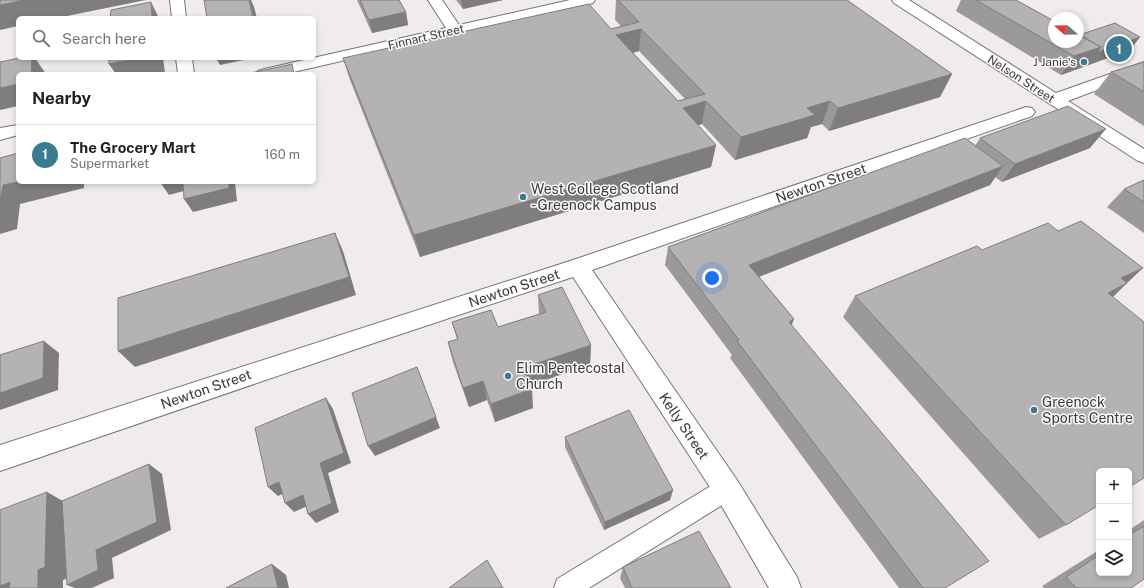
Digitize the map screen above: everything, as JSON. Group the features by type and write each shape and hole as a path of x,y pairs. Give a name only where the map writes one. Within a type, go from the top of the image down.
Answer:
{"street":[{"path":"177,0 179,16"},
{"path":"435,0 455,30"},
{"name":"Finnart Street","path":"273,72 588,0"},
{"name":"Nelson Street","path":"899,0 1144,157"},
{"path":"184,60 186,72"},
{"path":"1054,100 1144,67"},
{"name":"Newton Street","path":"0,458 371,334 578,267 1026,112"},
{"path":"0,134 16,130"},
{"name":"Kelly Street","path":"578,267 727,489 786,588"}],"lane":[{"path":"566,588 727,489"}],"building":[{"path":"0,0 25,0 0,5"},
{"path":"204,0 249,0 253,16 207,16"},
{"path":"360,0 399,0 406,12 369,20"},
{"name":"West College Scotland - Greenock Campus","path":"618,0 847,0 952,74 838,108 830,101 807,108 815,115 741,137 706,101 683,108 716,145 414,235 343,58 589,4 611,29 639,22","holes":["641,29 705,94 678,101 616,35"]},
{"path":"976,0 1016,0 1048,18 1048,41"},
{"path":"151,2 152,16 110,16 111,10"},
{"path":"1115,23 1140,37 1098,52 1101,47 1084,38 1084,33"},
{"path":"1084,37 1101,47 1074,56 1060,48 1084,48"},
{"path":"16,59 16,60 32,60 31,72 16,72 16,84 0,88 0,62"},
{"path":"109,60 128,60 109,64"},
{"path":"1144,62 1144,92 1111,72"},
{"path":"292,64 294,72 255,72"},
{"path":"1068,106 1106,129 1015,164 980,138"},
{"path":"965,138 1003,166 749,265 794,319 789,322 989,561 945,588 923,588 668,247"},
{"path":"16,154 16,182 3,185 0,201 0,158"},
{"path":"1144,180 1144,202 1124,189"},
{"path":"183,184 229,184 229,188 184,199"},
{"name":"Greenock Sports Centre","path":"1081,221 1143,268 1121,278 1127,283 1108,293 1144,322 1144,478 1132,485 1132,468 1096,468 1096,507 1066,525 855,296 977,246 982,250 1048,223 1058,231"},
{"path":"335,233 349,277 118,351 118,298"},
{"name":"Elim Pentecostal Church","path":"562,287 591,345 523,368 532,389 491,404 483,381 463,388 448,342 458,339 452,322 491,310 498,327 546,312 538,295"},
{"path":"44,341 43,378 0,393 0,355"},
{"path":"417,367 436,417 368,446 352,393"},
{"path":"326,398 344,453 320,463 332,503 308,514 303,495 285,503 279,482 268,487 255,428"},
{"path":"629,410 673,490 605,522 565,437"},
{"path":"149,464 157,522 96,550 98,570 67,585 62,501"},
{"path":"47,492 45,567 38,570 38,588 9,588 10,582 0,586 0,510"},
{"path":"1144,526 1144,579 1131,588 1076,588 1066,577 1096,557 1096,576 1132,576 1132,533"},
{"path":"699,531 731,588 632,588 623,567"},
{"path":"487,560 503,588 449,588"},
{"path":"272,564 278,588 226,588"}],"place":[{"name":"The Grocery Mart","path":"1119,49"},
{"name":"J Janie's","path":"1084,62"},
{"name":"West College Scotland - Greenock Campus","path":"523,197"},
{"name":"Elim Pentecostal Church","path":"508,376"},
{"name":"Greenock Sports Centre","path":"1034,410"}]}
